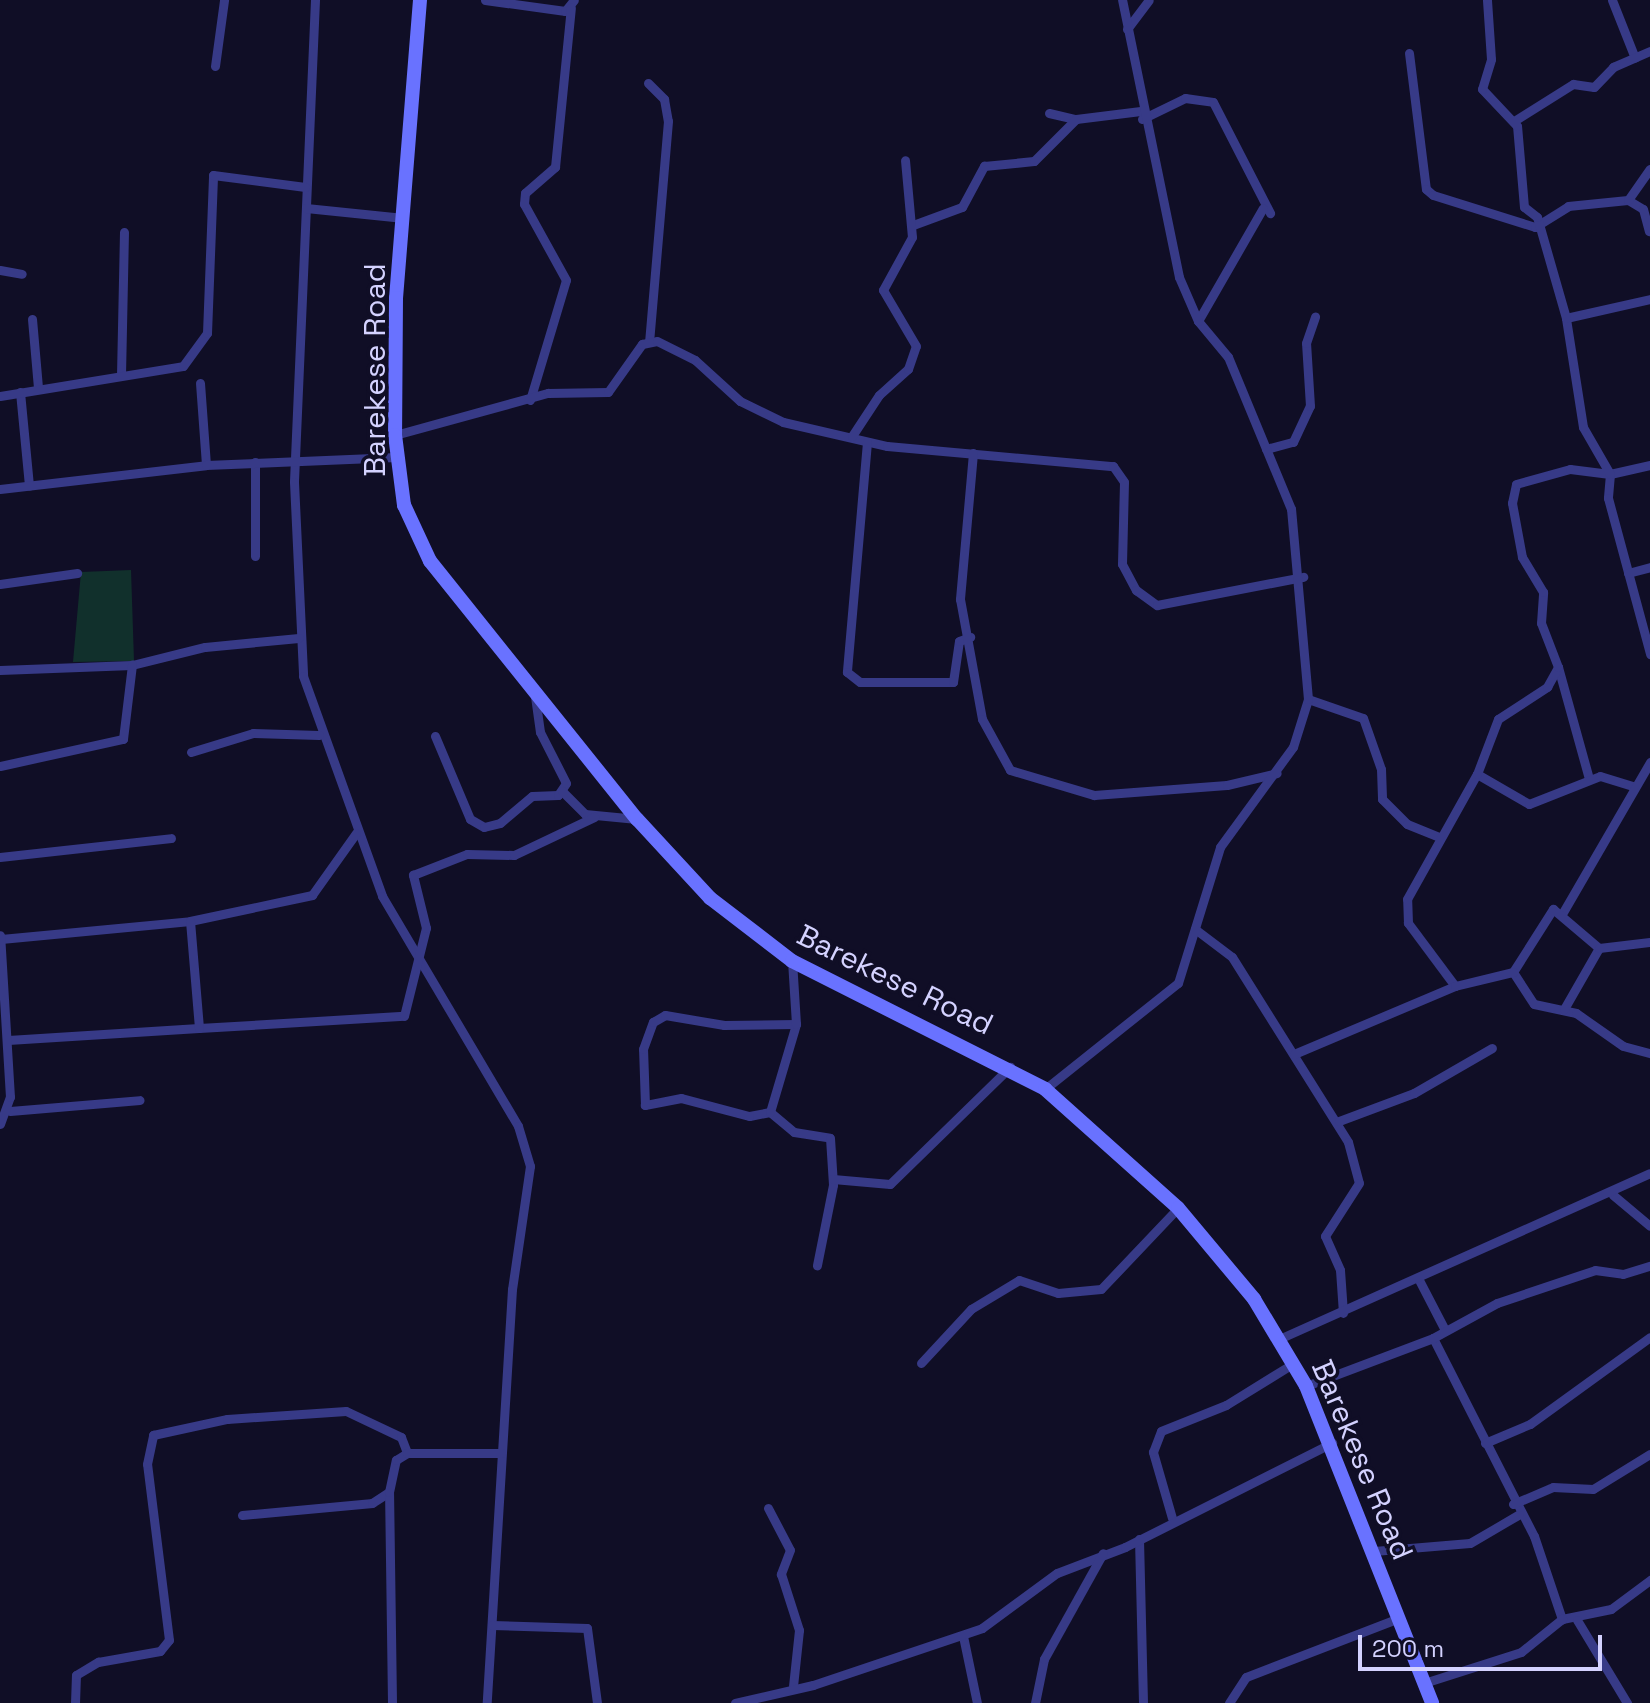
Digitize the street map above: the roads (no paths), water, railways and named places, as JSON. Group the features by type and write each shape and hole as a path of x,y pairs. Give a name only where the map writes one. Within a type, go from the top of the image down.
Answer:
{"main road":[{"name":"Barekese Road","path":"420,0 403,218 395,435 404,505 430,561 637,819 710,898 792,961 1010,1067 1045,1089 1178,1208 1279,1339 1306,1386 1332,1443 1432,1703"}],"street":[{"path":"215,66 224,0"},
{"path":"315,0 296,460 299,638 319,735 356,833 394,920 419,957 527,1145 501,1453 487,1703"},
{"path":"485,0 572,4 555,167 525,193 524,204 566,280 530,400"},
{"path":"1045,1089 1178,983 1220,847 1277,773 1308,699 1303,577 1291,509 1228,357 1198,321 1168,240 1122,0"},
{"path":"1127,29 1149,0"},
{"path":"1487,0 1491,50 1482,89 1514,121 1524,207 1537,217 1535,227 1566,318 1583,427 1610,474 1609,518 1650,654"},
{"path":"1612,0 1635,58"},
{"path":"1514,121 1573,84 1594,87 1613,67 1650,51"},
{"path":"1409,53 1426,189 1535,227"},
{"path":"395,435 566,389 608,392 649,341 668,121 664,99 648,83"},
{"path":"1049,113 1076,119 1142,115 1185,98 1213,102 1228,120 1230,144 1266,210 1198,321"},
{"path":"913,225 962,207 984,166 1034,161 1076,119"},
{"path":"852,436 913,357 913,332 883,290 905,257 913,225 905,160"},
{"path":"1628,200 1650,169"},
{"path":"0,396 121,375 175,370 202,344 213,175 305,187"},
{"path":"1535,227 1568,206 1628,200 1643,209 1649,231"},
{"path":"306,208 403,218"},
{"path":"121,375 124,232"},
{"path":"0,270 22,274"},
{"path":"1566,318 1650,299"},
{"path":"1266,449 1293,442 1310,406 1306,343 1315,317"},
{"path":"32,319 38,388"},
{"path":"649,341 695,360 740,401 783,422 867,442 1113,466 1124,482 1118,549 1146,601 1170,607 1303,577"},
{"path":"200,383 206,465"},
{"path":"20,392 29,486"},
{"path":"867,442 847,672 860,682 953,682 959,641 970,637"},
{"path":"973,453 960,586 985,729 1020,777 1094,795 1227,785 1277,773"},
{"path":"0,489 206,465 397,457"},
{"path":"255,462 255,556"},
{"path":"1589,779 1558,667 1541,623 1543,592 1522,557 1516,484 1570,469 1610,474 1650,465"},
{"path":"1628,573 1650,567"},
{"path":"0,584 77,573"},
{"path":"0,670 132,665 205,647 299,638"},
{"path":"0,766 123,739 132,665"},
{"path":"1455,986 1406,912 1439,837 1477,774 1498,719 1547,687 1558,667"},
{"path":"535,689 540,732 566,783 562,791"},
{"path":"1308,699 1363,718 1381,769 1382,799 1407,824 1439,837"},
{"path":"191,752 253,733 319,735"},
{"path":"435,736 476,825 500,823 532,796 562,791 594,817"},
{"path":"1562,914 1602,856 1633,786 1650,762"},
{"path":"1477,774 1529,804 1589,779 1633,786"},
{"path":"8,1040 404,1016 426,928 413,875 467,854 514,855 594,817 637,819"},
{"path":"0,1124 10,1111 0,937 190,921 319,892 356,833"},
{"path":"0,857 171,838"},
{"path":"1294,1054 1455,986 1513,972 1540,921 1553,909 1599,948"},
{"path":"190,921 199,1028"},
{"path":"1195,929 1232,957 1339,1121 1359,1183 1326,1230 1340,1270 1343,1313"},
{"path":"1564,1009 1599,948 1649,939"},
{"path":"770,1112 796,1024 792,961"},
{"path":"1513,972 1534,1004 1564,1009 1623,1046 1650,1053"},
{"path":"770,1112 749,1116 681,1098 645,1105 643,1049 653,1022 665,1015 712,1024 796,1024"},
{"path":"1339,1121 1414,1093 1492,1048"},
{"path":"833,1179 890,1184 1010,1067"},
{"path":"10,1111 140,1100"},
{"path":"770,1112 794,1132 829,1134 833,1179 817,1265"},
{"path":"1279,1339 1343,1313 1569,1207 1613,1195 1650,1173"},
{"path":"1613,1195 1650,1226"},
{"path":"921,1363 971,1309 1019,1280 1058,1293 1101,1289 1178,1208"},
{"path":"1306,1386 1433,1338 1497,1303 1595,1270 1623,1274 1650,1266"},
{"path":"1418,1278 1445,1330"},
{"path":"1485,1443 1530,1424 1650,1337"},
{"path":"1433,1338 1518,1515 1540,1548 1562,1619"},
{"path":"1172,1518 1153,1452 1161,1431 1226,1405 1294,1363"},
{"path":"75,1703 76,1675 98,1662 160,1651 169,1640 147,1464 153,1435 227,1419 346,1411 401,1437 407,1453"},
{"path":"735,1703 963,1636 1057,1573 1139,1539 1172,1518 1332,1443"},
{"path":"392,1703 389,1492 396,1460 407,1453 501,1453"},
{"path":"1513,1504 1553,1487 1593,1489 1650,1454"},
{"path":"242,1515 372,1503 389,1492"},
{"path":"372,1503 389,1512"},
{"path":"768,1508 790,1550 781,1574 799,1630 793,1686"},
{"path":"1374,1551 1470,1543 1518,1515"},
{"path":"1139,1539 1143,1703"},
{"path":"1035,1703 1044,1659 1103,1553"},
{"path":"1424,1683 1521,1652 1562,1619 1577,1620 1611,1609 1650,1580"},
{"path":"1229,1703 1246,1677 1399,1618"},
{"path":"1577,1620 1627,1703"},
{"path":"492,1625 587,1628 597,1703"},
{"path":"963,1636 977,1703"}]}
